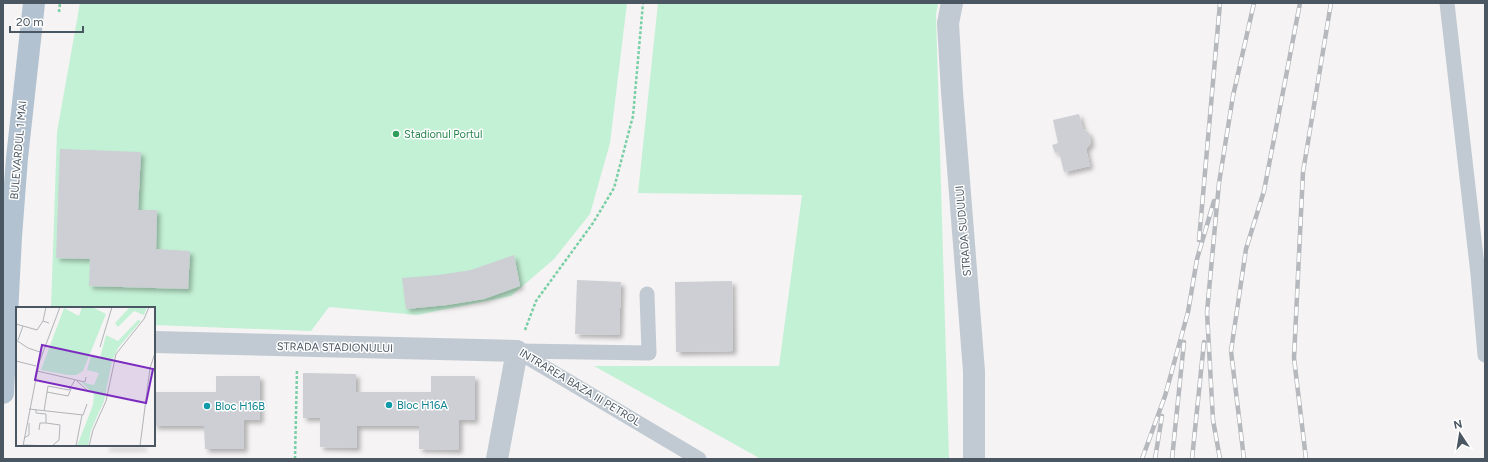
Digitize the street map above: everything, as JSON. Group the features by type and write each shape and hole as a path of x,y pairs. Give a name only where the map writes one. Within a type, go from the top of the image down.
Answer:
{"main road":[{"name":"BULEVARDUL 1 MAI","path":"3,393 11,339 17,158 34,3"}],"street":[{"name":"STRADA SUDULUI","path":"952,3 948,23 951,84 974,371 974,459"},
{"name":"STRADA STADIONULUI","path":"155,342 517,351"},
{"path":"497,459 517,351"}],"lane":[{"path":"1447,3 1478,274 1485,355"},
{"path":"517,351 649,354 647,294"},
{"name":"INTRAREA BAZA III PETROL","path":"517,351 699,459"}],"path":[{"name":"INTRAREA BAZA III PETROL","path":"517,351 536,301 593,224 614,188 633,116 643,3"},
{"path":"295,459 297,346"}],"green space":[{"path":"80,3 627,3 610,143 590,214 554,259 511,296 417,315 329,307 311,331 155,325 155,307 51,307 57,132"},
{"path":"658,3 938,3 936,15 949,459 761,459 594,366 779,366 802,195 638,193"}],"building":[{"path":"1079,114 1083,129 1089,133 1091,143 1086,149 1090,166 1064,172 1059,152 1055,153 1052,145 1058,143 1053,120"},
{"path":"60,149 141,152 138,210 157,210 156,249 190,251 188,289 89,286 90,259 56,258"},
{"path":"514,255 520,286 484,299 447,305 406,309 402,278 439,275 471,270"},
{"path":"577,280 621,282 619,335 575,334"},
{"path":"732,281 733,351 676,352 675,282"},
{"name":"Bloc H16A","path":"303,373 356,374 356,392 431,392 431,376 475,376 475,420 459,420 459,450 419,449 419,426 357,426 357,448 320,447 320,418 303,418"},
{"name":"Bloc H16B","path":"216,376 260,376 260,420 244,420 244,449 205,449 204,426 155,426 155,392 216,392"},
{"path":"106,446 143,446 143,447"}],"railway":[{"path":"1199,240 1220,3"},
{"path":"1220,459 1213,420 1207,312 1219,183 1233,96 1254,3"},
{"path":"1244,459 1231,351 1246,249 1264,191 1300,3"},
{"path":"1306,459 1294,358 1303,172 1331,3"},
{"path":"1142,459 1165,396 1188,312 1197,259 1214,201"},
{"path":"1172,459 1184,342"},
{"path":"1192,459 1204,342"},
{"path":"1155,459 1162,416"}],"place":[{"name":"Stadionul Portul","path":"396,134"},
{"name":"Bloc H16A","path":"389,405"},
{"name":"Bloc H16B","path":"207,406"}]}
